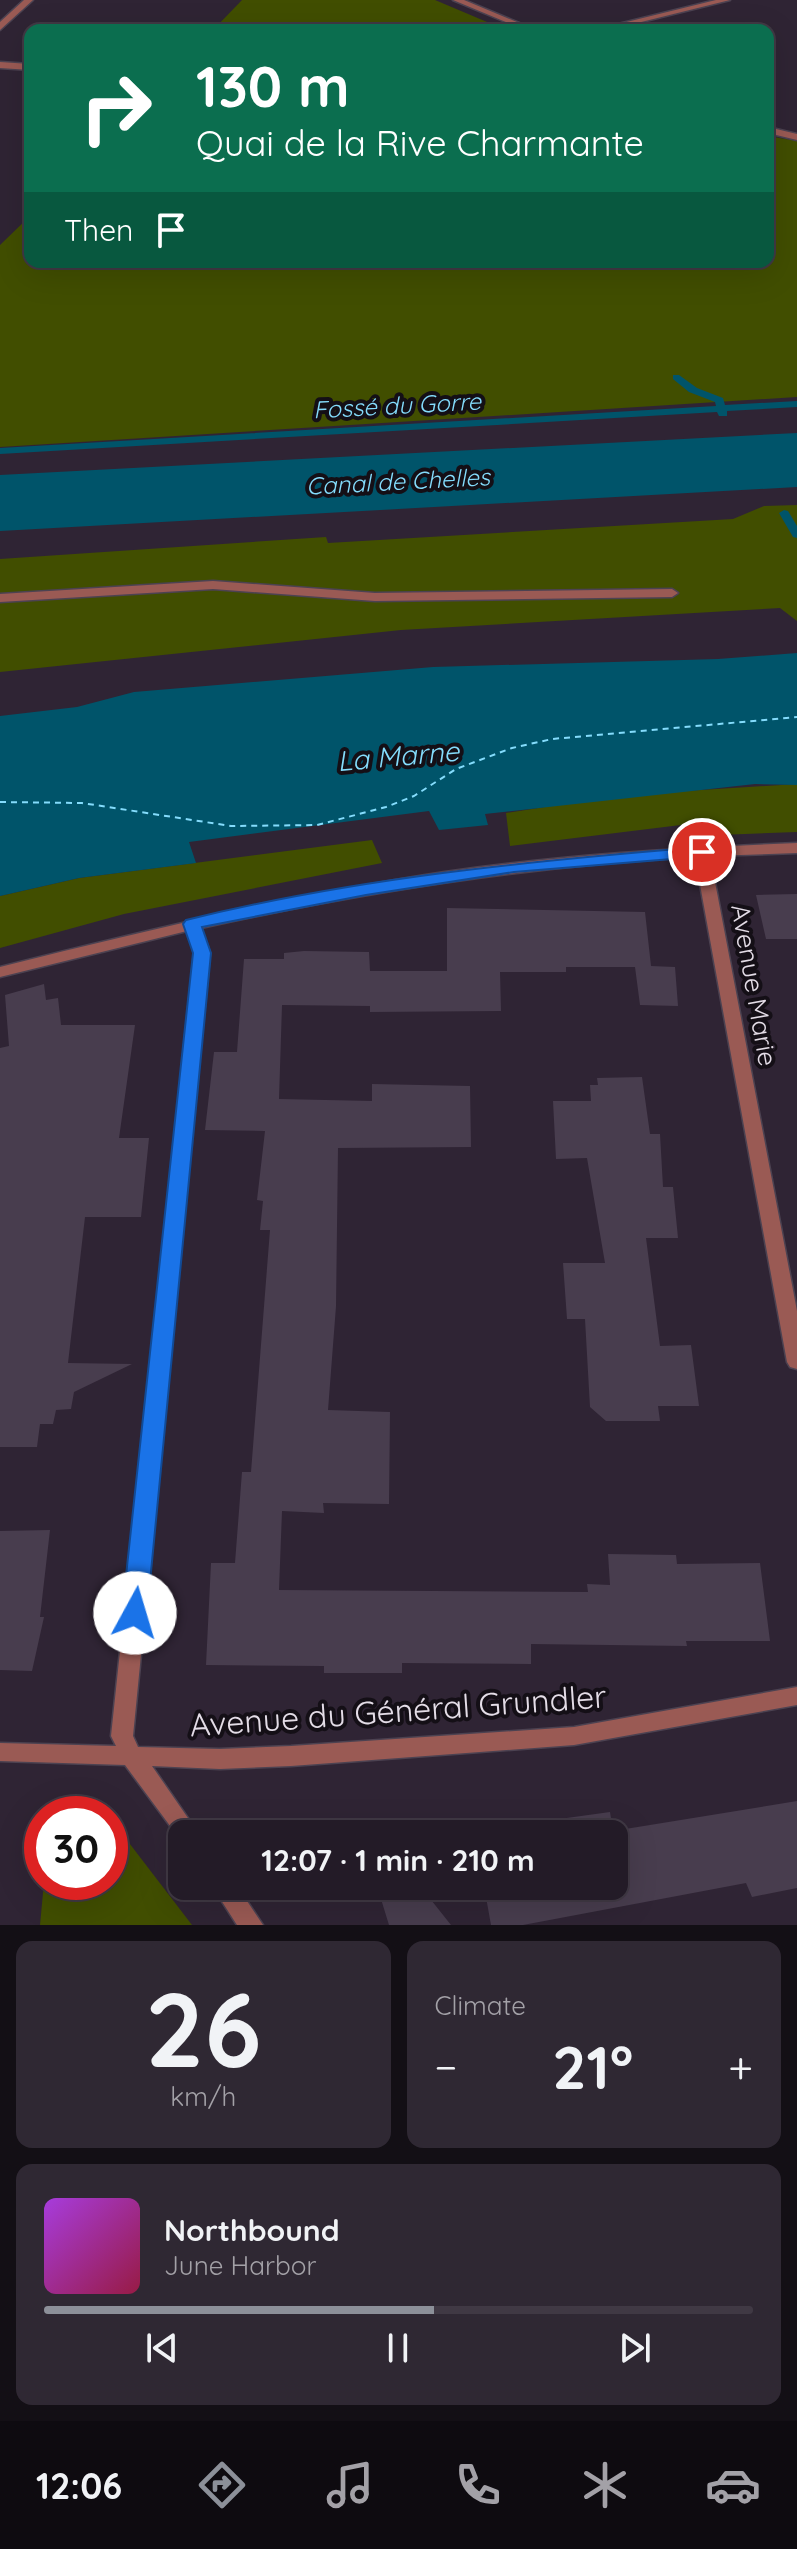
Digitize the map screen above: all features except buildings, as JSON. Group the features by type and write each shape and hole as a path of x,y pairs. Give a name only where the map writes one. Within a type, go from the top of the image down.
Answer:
{"street":[{"path":"0,27 29,0"},
{"path":"457,0 517,24"},
{"path":"624,24 726,0"},
{"path":"0,65 24,67"},
{"path":"774,130 797,126"},
{"path":"774,132 797,137"},
{"path":"0,598 213,585 375,597 672,593"},
{"path":"0,972 192,924 322,897 514,867 797,848"},
{"name":"Avenue Marie","path":"702,852 797,1362"},
{"path":"177,1820 132,1757 122,1736 202,953 192,924"},
{"name":"Avenue du Général Grundler","path":"0,1752 220,1759 291,1756 574,1736 797,1696"},
{"path":"234,1900 251,1925"}],"green space":[{"path":"242,0 435,0 492,24 219,24"},
{"path":"774,137 797,141 797,397 0,447 0,245 24,222 24,268 774,268"},
{"path":"797,505 797,621 780,608 401,630 0,672 0,559 326,537 328,543 733,519 764,506"},
{"path":"797,784 797,832 694,836 689,824 510,846 506,813 621,795"},
{"path":"372,840 382,863 124,914 0,948 0,896 79,878"},
{"path":"128,1841 168,1894 168,1900 173,1900 192,1925 40,1925 42,1900 128,1900"}],"water":[{"name":"Canal de Chelles","path":"797,433 797,487 0,531 0,475"},
{"name":"La Marne","path":"797,653 797,785 755,784 485,814 488,825 439,830 429,811 189,842 196,863 79,878 0,896 0,716 77,707 134,692 433,667 718,659"}],"waterway":[{"path":"676,377 693,390 719,400 721,408"},
{"name":"Fossé du Gorre","path":"721,408 797,404"},
{"name":"Fossé du Gorre","path":"0,451 721,408"},
{"name":"Fossé du Gorre","path":"721,408 723,414"},
{"path":"784,513 797,535"}],"ferry route":[{"path":"0,802 82,803 231,826 317,825 386,807 414,796 456,769 512,748 552,739 797,717"}],"route":[{"path":"135,1613 202,953 192,924 366,890 514,867 702,852"}]}
